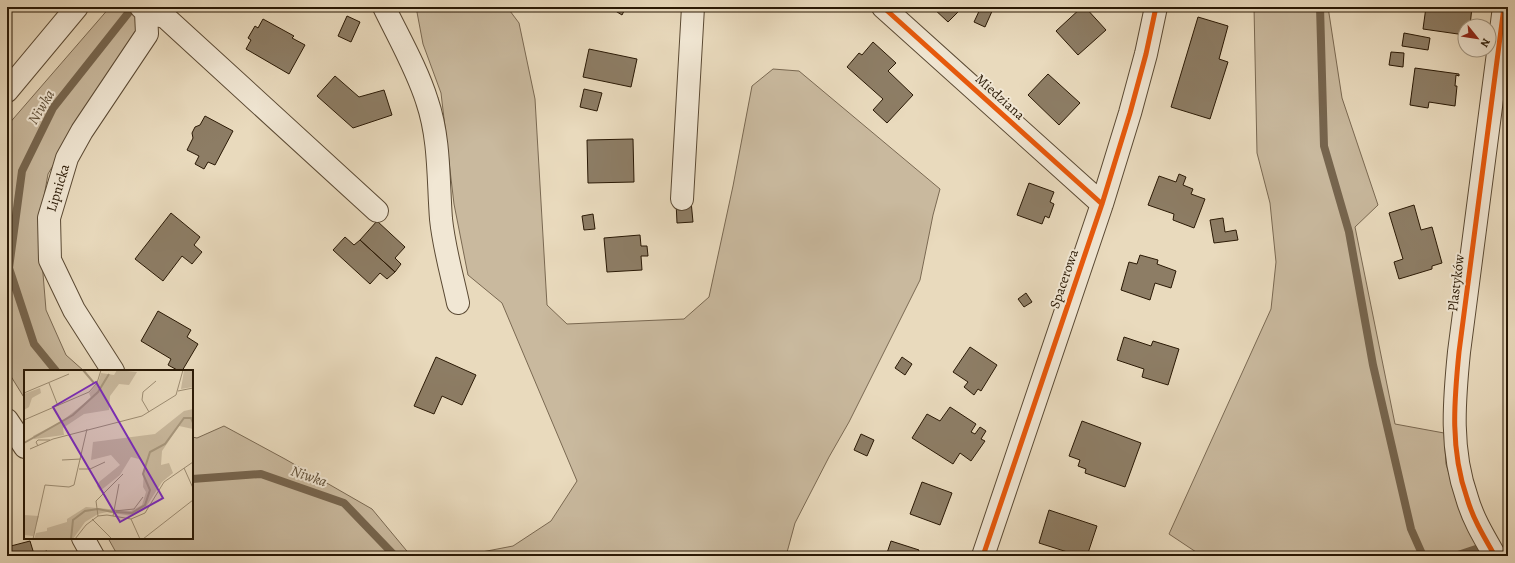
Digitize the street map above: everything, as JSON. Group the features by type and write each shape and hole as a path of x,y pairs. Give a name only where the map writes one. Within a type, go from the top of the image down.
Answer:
{"street":[{"path":"7,91 77,7"},
{"path":"384,7 415,70 428,102 437,147 445,244 458,303"},
{"path":"682,199 693,7"},
{"name":"Miedziana","path":"883,7 1102,204"},
{"name":"Spacerowa","path":"983,556 1102,204 1130,113 1146,54 1156,7"},
{"name":"Plastyków","path":"1495,556 1480,531 1467,499 1459,469 1454,434 1454,406 1459,352 1503,57 1504,7"},
{"name":"Lipnicka","path":"112,370 74,310 50,260 49,218 67,158 82,131 147,34 143,9 165,17 377,211"},
{"path":"7,420 24,446"},
{"path":"84,539 93,556"}],"shaded area":[{"path":"110,7 160,7 71,135 48,174 39,225 46,310 66,355 83,370 24,370 24,397 7,370 7,126"},
{"path":"416,7 507,7 519,23 535,99 547,305 567,324 684,319 709,297 733,186 752,86 773,69 799,71 940,189 933,215 920,280 849,422 795,523 786,556 461,556 513,546 551,521 577,481 502,303 468,275 454,204 441,93 423,44"},
{"path":"1254,7 1328,7 1342,98 1378,205 1355,227 1395,424 1444,433 1446,464 1456,496 1483,556 1202,556 1169,534 1271,309 1276,262 1270,203 1257,153"},
{"path":"224,426 285,459 372,509 411,556 118,556 109,539 193,539 193,437 197,438"}],"building":[{"path":"609,7 626,7 622,15"},
{"path":"932,7 963,7 948,22"},
{"path":"981,7 989,7 993,9 985,27 974,22"},
{"path":"1082,7 1085,7 1106,30 1078,55 1056,31"},
{"path":"1426,7 1472,7 1471,18 1457,18 1457,34 1423,29"},
{"path":"347,16 360,22 351,42 338,36"},
{"path":"1198,17 1228,26 1219,59 1228,62 1210,119 1171,107"},
{"path":"263,19 294,36 292,38 305,45 289,74 246,49 251,40 248,38 255,26 258,28"},
{"path":"1404,33 1430,38 1428,50 1402,46"},
{"path":"873,42 896,63 888,71 913,95 887,123 873,110 883,99 847,67 859,53 862,55"},
{"path":"589,49 637,59 631,87 583,77"},
{"path":"1391,52 1404,53 1403,67 1389,65"},
{"path":"1415,68 1459,74 1459,76 1456,75 1455,86 1457,86 1455,106 1429,102 1428,108 1410,105"},
{"path":"1048,74 1080,103 1059,125 1028,95"},
{"path":"335,76 359,97 384,90 392,115 353,128 317,96"},
{"path":"584,89 602,93 597,111 580,107"},
{"path":"205,116 233,131 215,165 208,162 204,169 195,164 199,156 187,150 193,138 192,133 195,127 200,125"},
{"path":"633,139 634,182 588,183 587,140"},
{"path":"1179,174 1186,177 1183,185 1193,189 1191,194 1205,199 1194,228 1173,220 1174,214 1148,205 1159,176 1176,182"},
{"path":"1029,183 1054,192 1050,202 1054,204 1049,218 1045,216 1042,224 1017,215"},
{"path":"691,201 693,222 677,223 676,202"},
{"path":"1414,205 1421,230 1432,227 1442,263 1432,266 1432,269 1399,279 1394,262 1403,259 1389,213"},
{"path":"171,213 200,237 194,245 202,252 192,264 182,256 163,281 135,259"},
{"path":"593,214 595,229 584,230 582,216"},
{"path":"1223,218 1225,232 1236,230 1238,240 1214,243 1210,220"},
{"path":"377,221 405,247 395,258 401,264 395,272 360,240"},
{"path":"640,235 641,246 647,246 648,256 641,256 642,270 607,272 604,238"},
{"path":"345,237 354,245 360,240 395,272 387,279 380,273 370,284 333,250"},
{"path":"1140,255 1158,260 1157,264 1176,271 1171,288 1155,283 1150,300 1121,290 1129,262 1137,264"},
{"path":"1026,293 1032,302 1024,307 1018,299"},
{"path":"158,311 191,330 187,337 198,344 183,370 177,370 168,365 171,359 141,341"},
{"path":"1508,320 1508,363 1504,363"},
{"path":"1124,337 1151,346 1153,341 1179,349 1168,385 1142,377 1144,369 1117,360"},
{"path":"970,347 997,365 981,391 978,389 974,395 964,387 968,382 953,372"},
{"path":"436,357 476,375 462,405 442,396 434,414 414,406"},
{"path":"902,357 912,364 905,375 895,368"},
{"path":"950,407 976,424 971,432 975,434 980,427 986,431 981,439 985,441 971,461 960,453 953,464 912,438 927,414 940,421"},
{"path":"1082,421 1141,443 1125,487 1085,473 1086,469 1078,466 1080,460 1069,456"},
{"path":"861,434 874,440 867,456 854,450"},
{"path":"922,482 952,493 940,525 910,514"},
{"path":"1049,510 1097,526 1087,556 1080,556 1039,543"},
{"path":"30,541 34,554 47,551 49,556 7,556 7,547"},
{"path":"891,541 919,550 916,556 886,556"}],"waterway":[{"name":"Niwka","path":"55,370 34,344 9,268 22,171 53,108 133,7"},
{"path":"1320,7 1324,146 1349,232 1373,365 1411,529 1423,556"},
{"name":"Niwka","path":"193,479 261,474 344,503 395,556"},
{"path":"1455,556 1476,549"}],"cycle path":[{"path":"883,7 1102,204"},
{"path":"983,556 1102,204 1130,113 1146,54 1156,7"},
{"path":"1495,556 1479,528 1469,506 1458,462 1455,408 1459,352 1504,7"}]}
